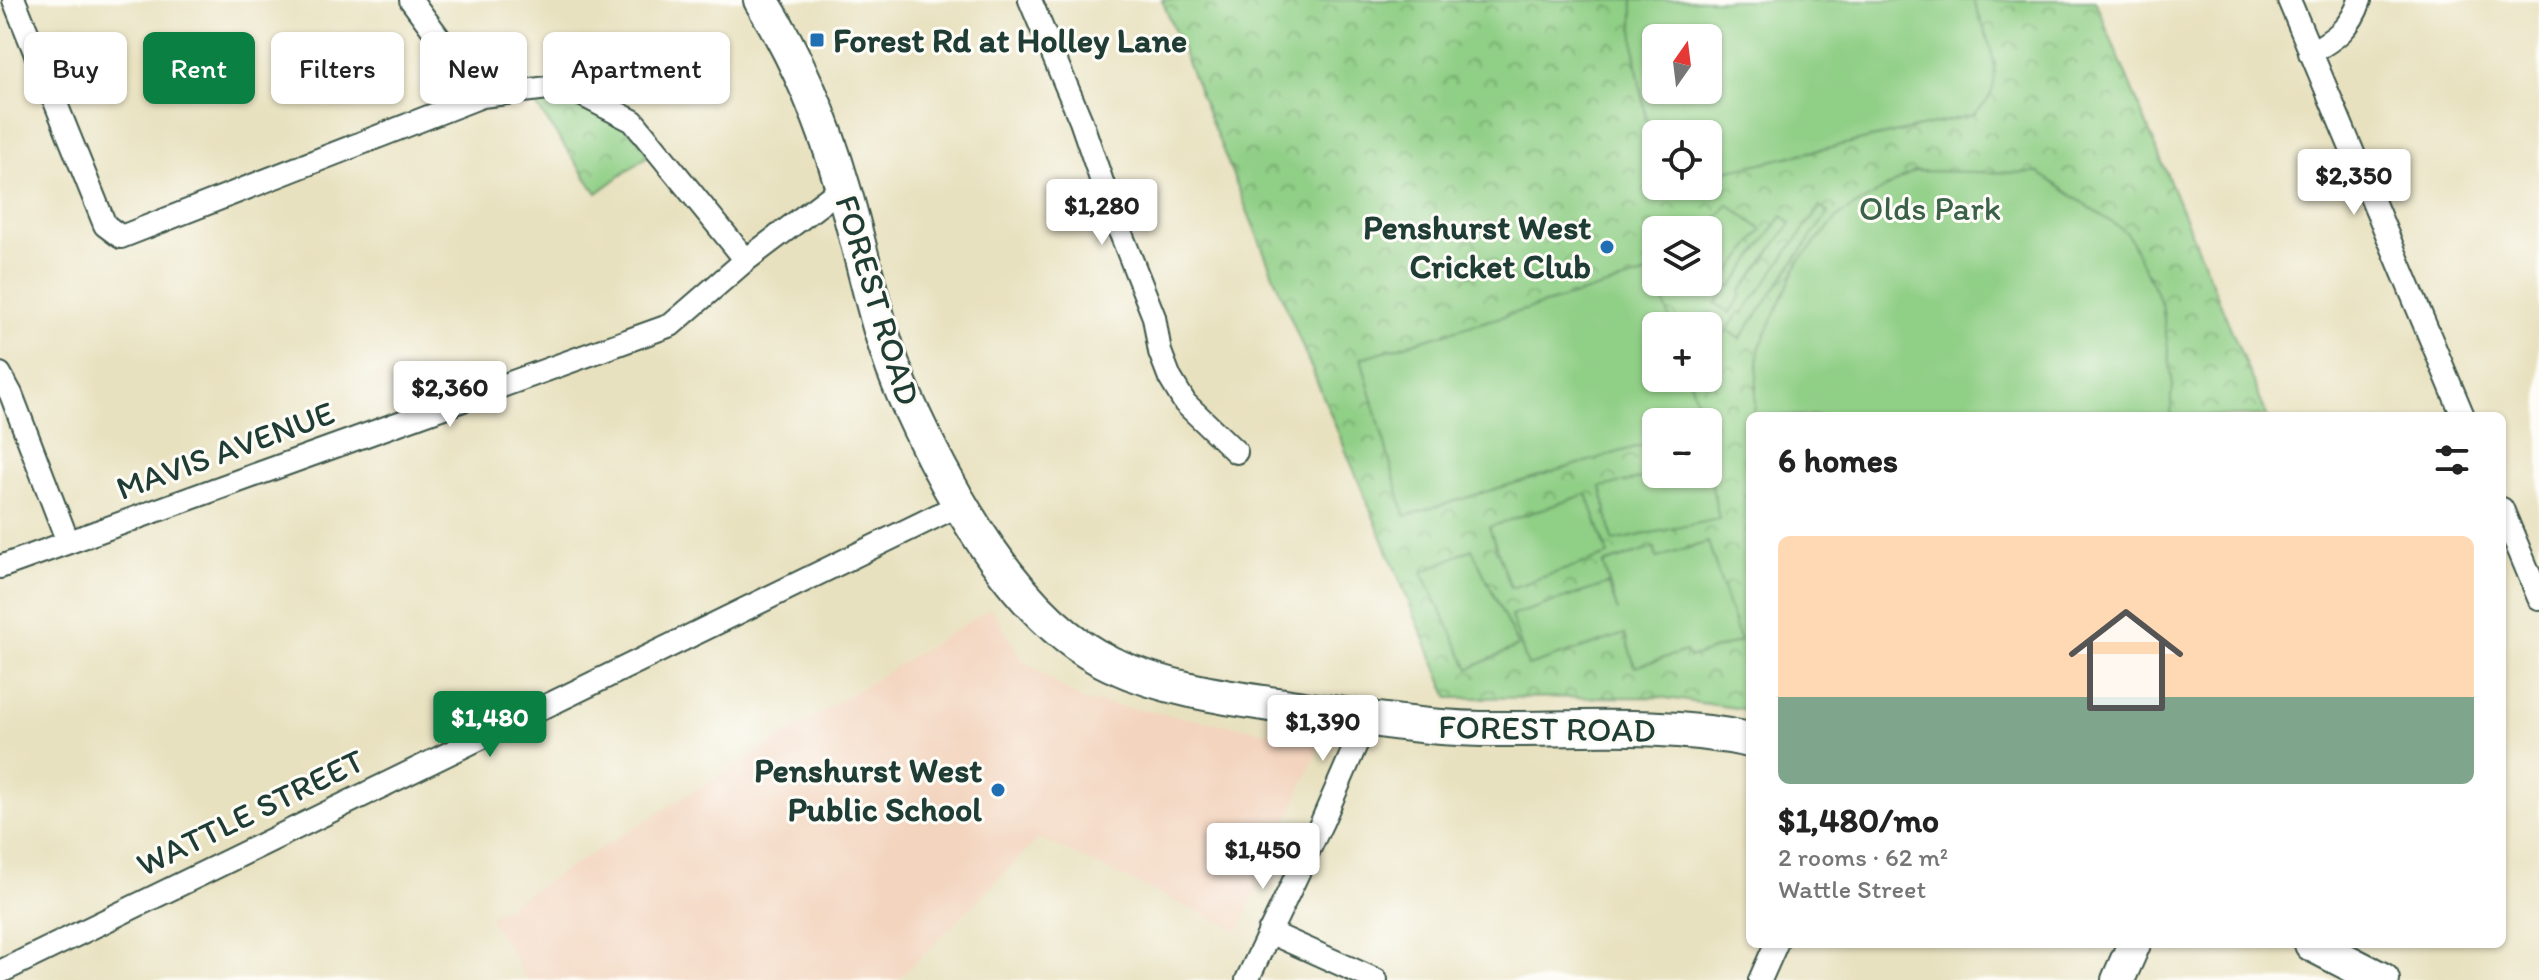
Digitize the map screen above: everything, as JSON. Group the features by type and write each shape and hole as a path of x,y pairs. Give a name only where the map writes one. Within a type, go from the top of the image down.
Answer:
{"main road":[{"name":"FOREST ROAD","path":"761,0 796,60 843,187 883,333 916,421 961,504 1003,570 1034,608 1075,644 1108,663 1178,687 1365,718 1430,727 1622,726 1746,739"},
{"path":"2320,948 2382,980"}],"street":[{"path":"14,0 105,225 121,237 462,104"},
{"path":"411,0 435,32"},
{"path":"1030,0 1081,121 1148,302 1170,378 1185,403 1236,452"},
{"path":"2289,0 2461,412"},
{"path":"2310,53 2348,27 2360,0"},
{"path":"527,91 565,86 633,121 746,260"},
{"name":"MAVIS AVENUE","path":"0,567 671,325 746,260 843,187"},
{"path":"0,374 11,394 68,542"},
{"name":"WATTLE STREET","path":"0,972 961,504"},
{"path":"2506,515 2532,556 2539,598"},
{"path":"1247,980 1322,822 1365,718"},
{"path":"1269,932 1376,980"},
{"path":"1760,980 1774,948"},
{"path":"2118,980 2132,948"}],"shaded area":[{"name":"Penshurst West Public School","path":"991,608 1021,659 1081,700 1322,741 1239,931 1039,838 898,980 528,980 489,917"}],"green space":[{"name":"Olds Park","path":"1162,0 2095,0 2265,412 1746,412 1746,709 1659,697 1449,698"},
{"path":"1633,0 1973,0 1991,50 1995,77 1987,101 1973,115 1722,172 1722,120 1647,120 1643,104 1722,104 1722,24 1642,24 1642,96 1634,41"},
{"path":"534,102 579,104 626,126 650,154 597,193"},
{"path":"1914,171 2039,173 2127,233 2162,304 2173,385 2170,412 1754,412 1759,349 1799,261 1840,215"},
{"path":"1728,204 1762,230 1722,283 1722,216 1719,216"},
{"path":"1820,207 1828,213 1740,339 1727,330 1740,312 1743,314"},
{"path":"1782,216 1791,223 1729,313 1716,303 1729,286 1732,287"},
{"path":"1642,276 1642,296 1662,296 1667,312 1642,312 1642,392 1693,392 1699,408 1642,408 1642,445 1405,516 1361,358"},
{"path":"1642,479 1642,488 1712,488 1719,519 1613,541 1601,487"},
{"path":"1587,494 1608,555 1511,588 1489,527"},
{"path":"1708,542 1740,641 1689,658 1686,651 1635,667 1625,634 1528,666 1511,616 1608,584 1618,612 1603,564 1654,548 1657,558"},
{"path":"1472,549 1518,646 1469,669 1422,572"}],"place":[{"name":"Forest Rd at Holley Lane","path":"817,40"},
{"name":"Penshurst West Cricket Club","path":"1607,247"},
{"name":"Penshurst West Public School","path":"998,790"}]}
